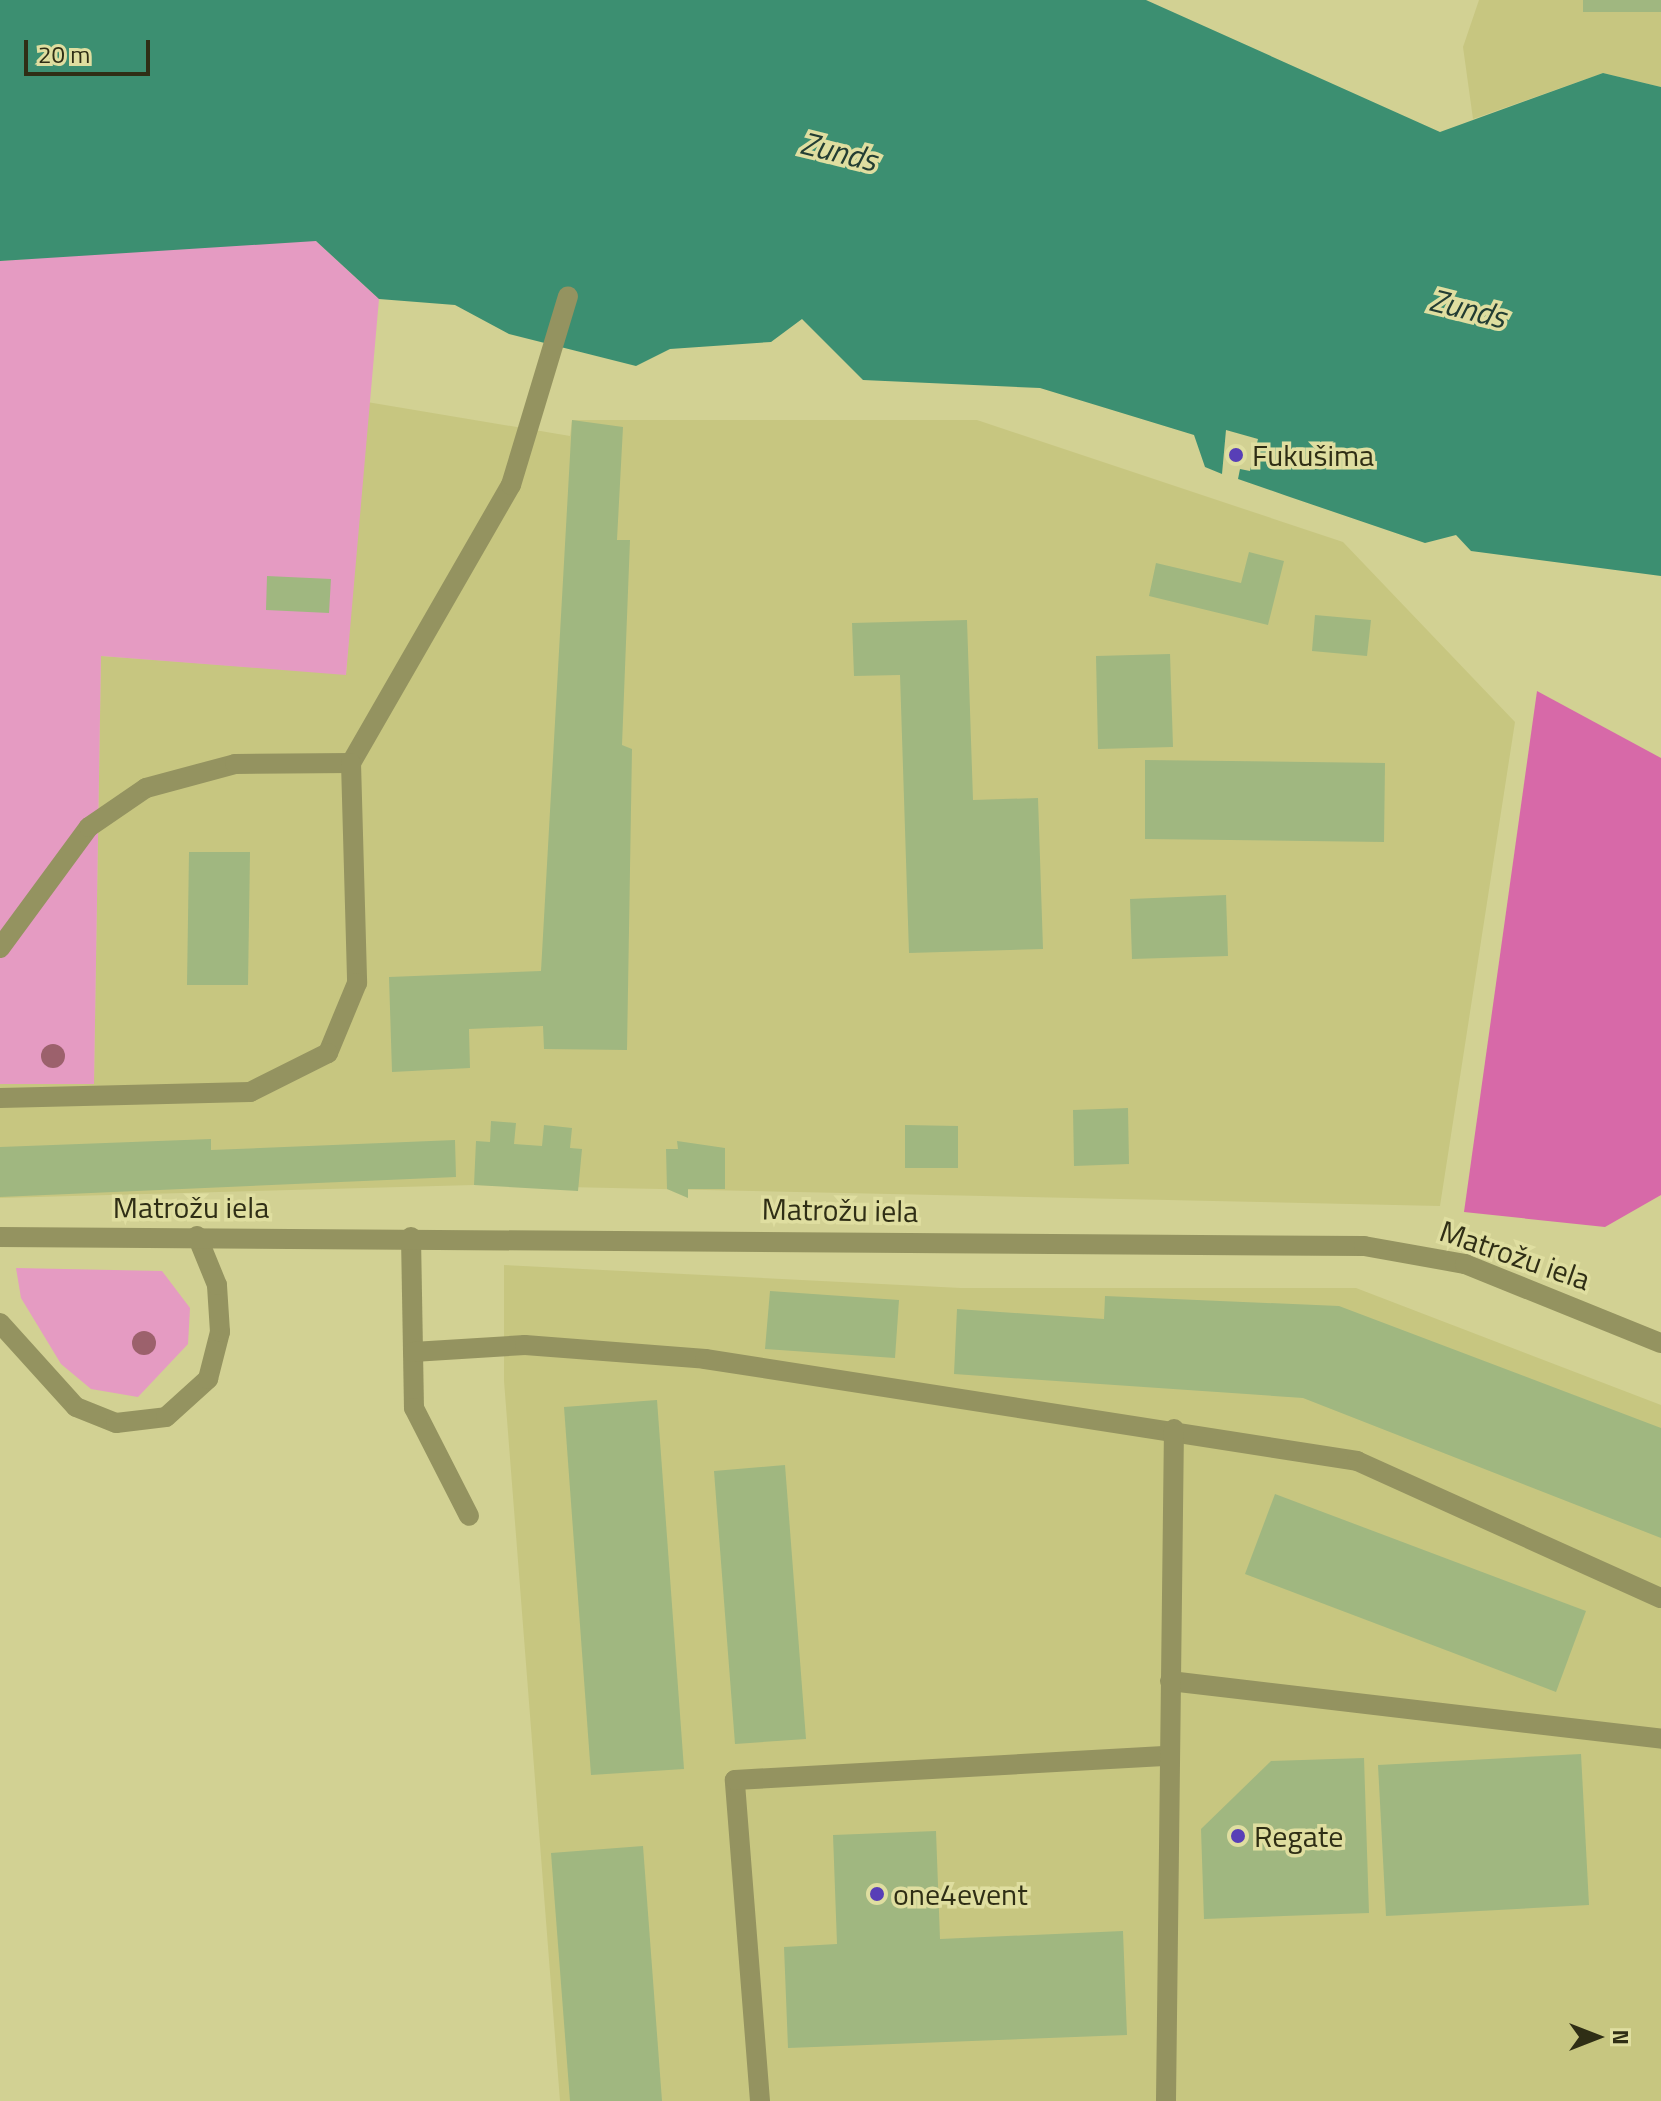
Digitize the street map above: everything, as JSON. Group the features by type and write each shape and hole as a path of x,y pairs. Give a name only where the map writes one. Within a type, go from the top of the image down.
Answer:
{"street":[{"path":"0,1098 250,1092 328,1053 357,983 351,763 511,485 568,296"},
{"path":"0,948 89,827 146,788 235,764 351,763"},
{"path":"0,1323 76,1407 116,1423 166,1417 208,1379 220,1332 217,1285 197,1236"},
{"name":"Matrožu iela","path":"0,1237 411,1237 1364,1246 1465,1264 1661,1343"},
{"path":"411,1237 414,1408 469,1516"},
{"path":"413,1352 525,1345 705,1359 1174,1429 1357,1461 1661,1598"},
{"path":"1166,2101 1174,1429"},
{"path":"1170,1681 1661,1739"},
{"path":"760,2101 735,1780 1168,1756"}],"shaded area":[{"path":"1479,0 1661,0 1661,87 1603,73 1473,119 1463,47"},
{"path":"262,241 316,241 379,299 346,675 101,656 94,1084 0,1084 0,261"},
{"path":"367,402 570,436 572,420 977,420 1343,542 1515,722 1440,1206 474,1185 0,1198 0,1084 94,1083 101,656 346,674"},
{"path":"1537,691 1661,758 1661,1195 1605,1227 1464,1212"},
{"path":"504,1265 961,1288 1356,1288 1661,1405 1661,2101 560,2101 504,1381"},
{"path":"16,1268 162,1271 190,1308 188,1344 138,1397 91,1389 61,1364 21,1298"}],"water":[{"name":"Zunds","path":"0,0 1146,0 1440,132 1603,73 1661,87 1661,576 1471,551 1456,535 1425,543 1238,479 1240,469 1250,471 1258,439 1226,430 1222,474 1205,467 1194,435 1040,388 863,380 802,319 771,342 670,349 636,366 509,334 455,305 379,299 316,241 0,261"}],"building":[{"path":"1583,0 1661,0 1661,12 1583,12"},
{"path":"572,420 623,427 617,540 630,540 622,745 632,749 627,1050 544,1049 543,1026 469,1029 470,1068 392,1072 389,977 541,971"},
{"path":"1249,552 1284,561 1268,625 1149,596 1156,563 1241,583"},
{"path":"267,576 331,579 329,613 266,610"},
{"path":"1315,615 1371,620 1367,656 1312,651"},
{"path":"967,620 973,800 1038,798 1043,949 909,953 900,675 854,676 852,623"},
{"path":"1170,654 1173,747 1098,749 1096,656"},
{"path":"1145,760 1385,763 1384,842 1145,839"},
{"path":"189,852 250,852 248,985 187,985"},
{"path":"1226,895 1228,956 1132,959 1130,899"},
{"path":"1128,1108 1129,1164 1074,1166 1073,1110"},
{"path":"491,1121 516,1123 514,1144 542,1146 544,1125 572,1128 570,1148 582,1149 578,1191 474,1185 476,1141 490,1142"},
{"path":"905,1125 958,1126 958,1168 905,1168"},
{"path":"211,1139 211,1150 455,1140 456,1177 0,1197 0,1147"},
{"path":"677,1141 725,1148 725,1189 688,1189 688,1198 667,1189 666,1149 678,1149"},
{"path":"770,1291 899,1300 895,1358 765,1349"},
{"path":"1105,1296 1339,1306 1661,1428 1661,1538 1303,1398 954,1374 957,1309 1104,1319"},
{"path":"657,1400 684,1769 591,1775 564,1407"},
{"path":"785,1465 806,1739 735,1744 714,1471"},
{"path":"1275,1494 1586,1611 1556,1692 1245,1574"},
{"path":"1581,1754 1589,1905 1386,1916 1378,1765"},
{"path":"1364,1758 1369,1913 1204,1919 1201,1829 1271,1761"},
{"path":"936,1831 940,1939 1123,1931 1127,2035 788,2048 784,1947 837,1944 833,1835"},
{"path":"643,1846 662,2101 570,2101 551,1853"}],"place":[{"name":"Fukušima","path":"1236,455"},
{"name":"Regate","path":"1238,1836"},
{"name":"one4event","path":"877,1894"}]}
